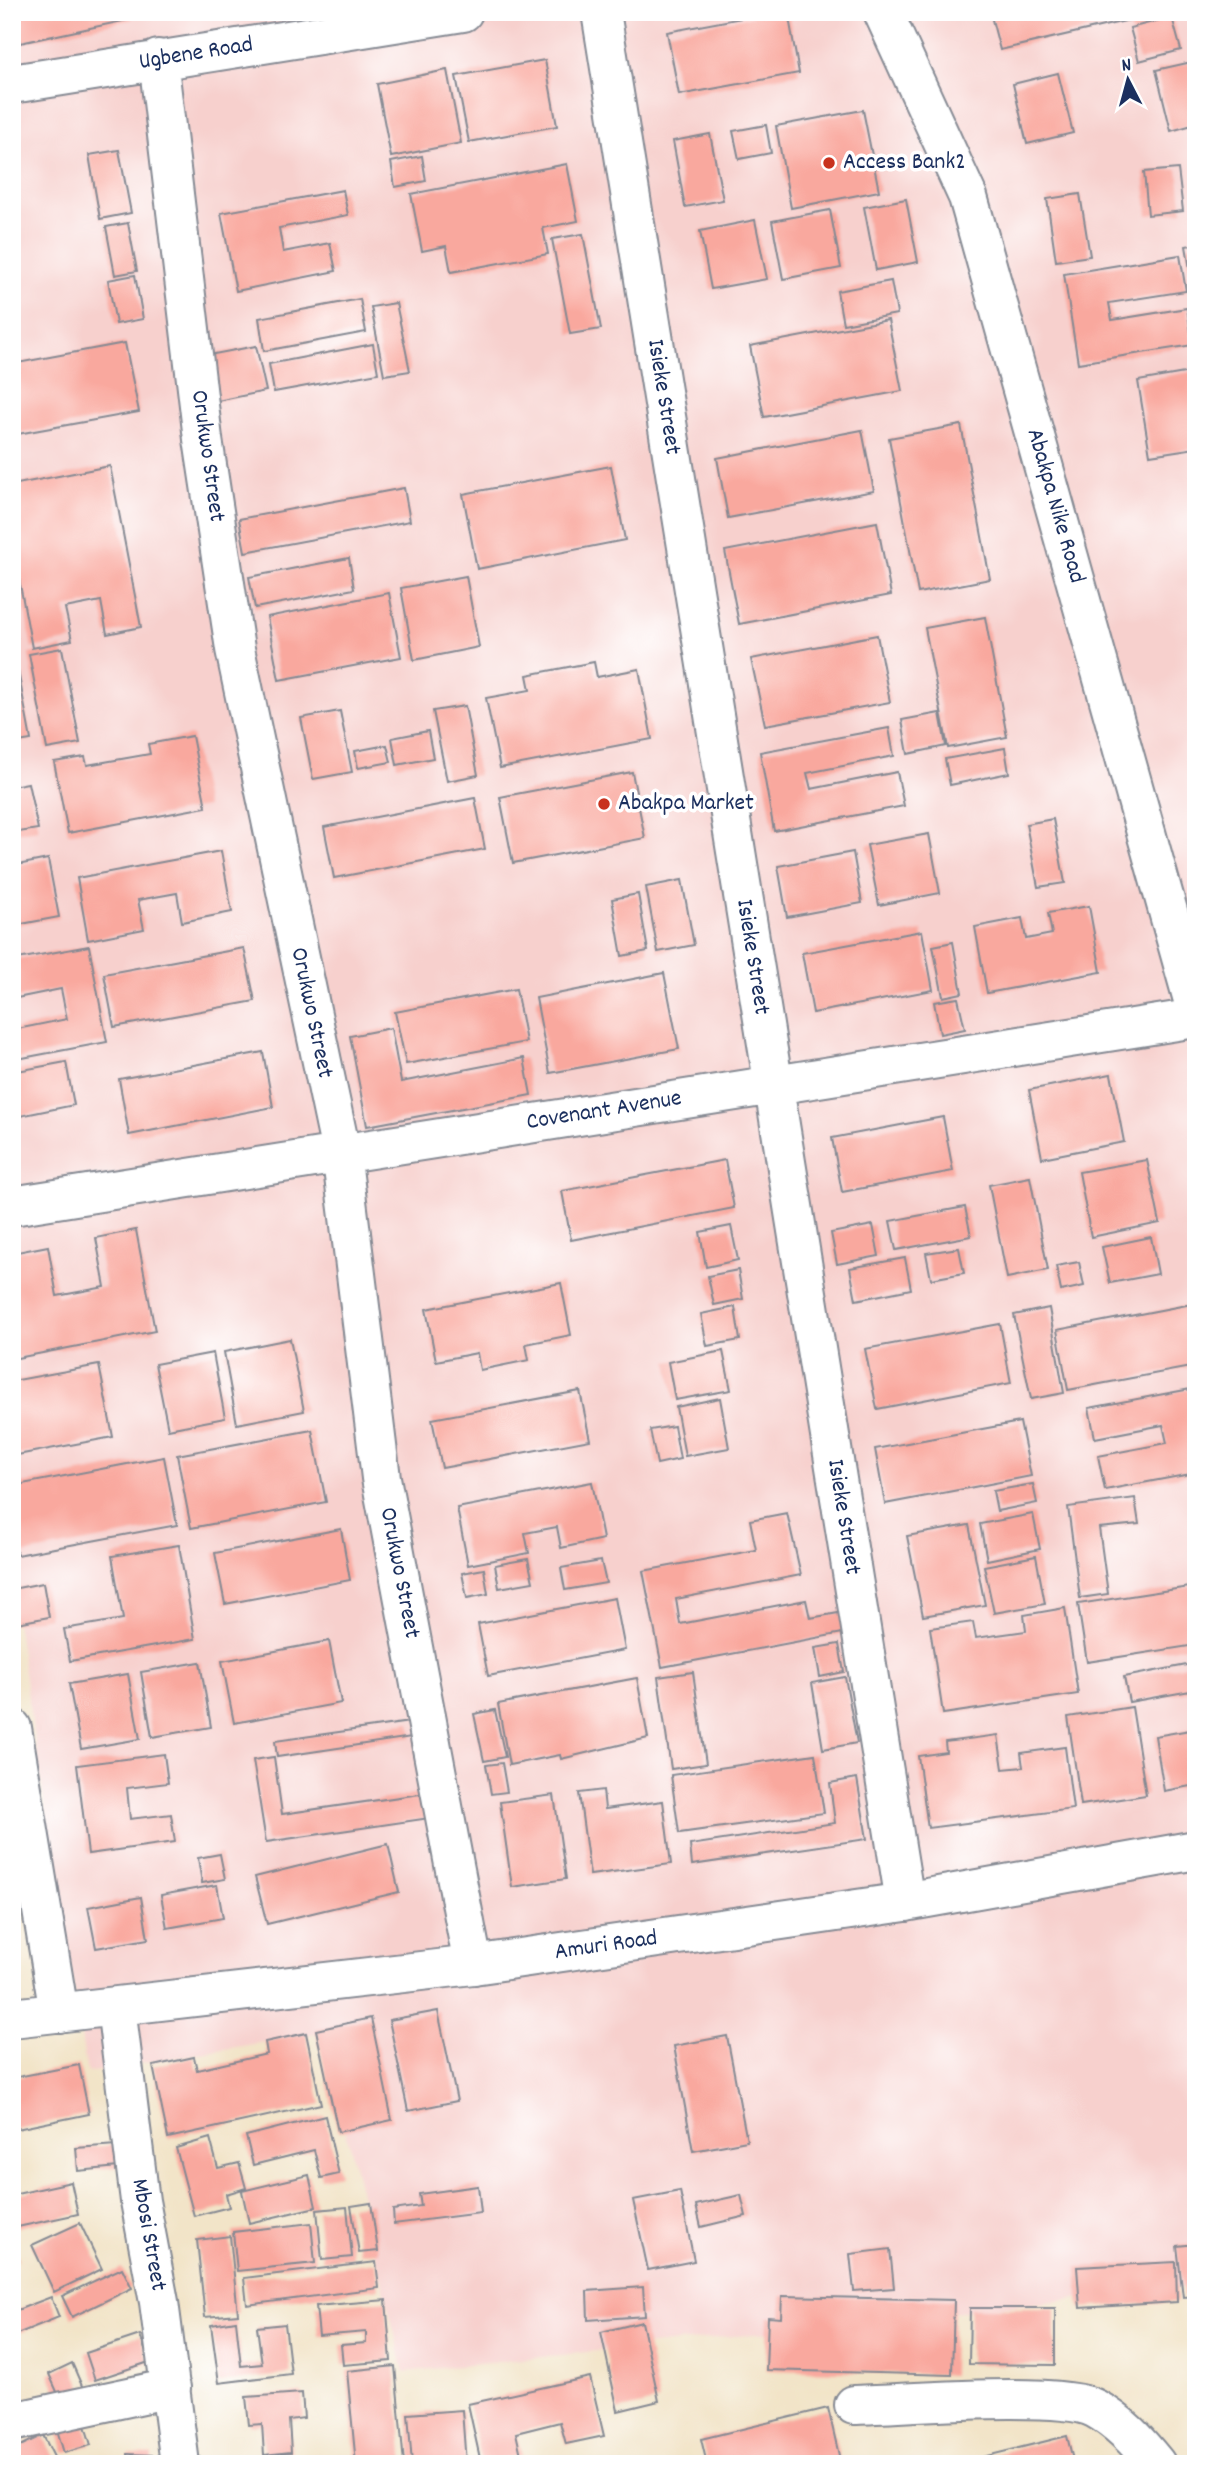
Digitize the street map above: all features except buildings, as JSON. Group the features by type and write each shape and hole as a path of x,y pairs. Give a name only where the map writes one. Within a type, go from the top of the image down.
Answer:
{"street":[{"name":"Ugbene Road","path":"12,85 463,12"},
{"name":"Isieke Street","path":"601,12 905,1902"},
{"name":"Abakpa Nike Road","path":"883,12 968,197 1196,1011"},
{"name":"Abakpa Nike Road","path":"908,12 985,189 1196,924"},
{"name":"Orukwo Street","path":"158,60 203,439 235,649 341,1153 381,1478 473,1965"},
{"name":"Covenant Avenue","path":"12,1206 1196,1018"},
{"path":"12,1728 59,2013"},
{"name":"Amuri Road","path":"12,2018 473,1965 905,1902 1196,1850"},
{"name":"Mbosi Street","path":"116,2007 140,2201 159,2302 180,2464"},
{"path":"12,2422 171,2388"},
{"path":"854,2405 1047,2400 1095,2408 1136,2439 1156,2464"}],"shaded area":[{"name":"Abakpa Market","path":"12,12 1196,12 1196,2286 404,2372 322,2032 87,2073 12,1596"}],"place":[{"name":"Access Bank2","path":"829,163"},
{"name":"Abakpa Market","path":"604,804"}]}
